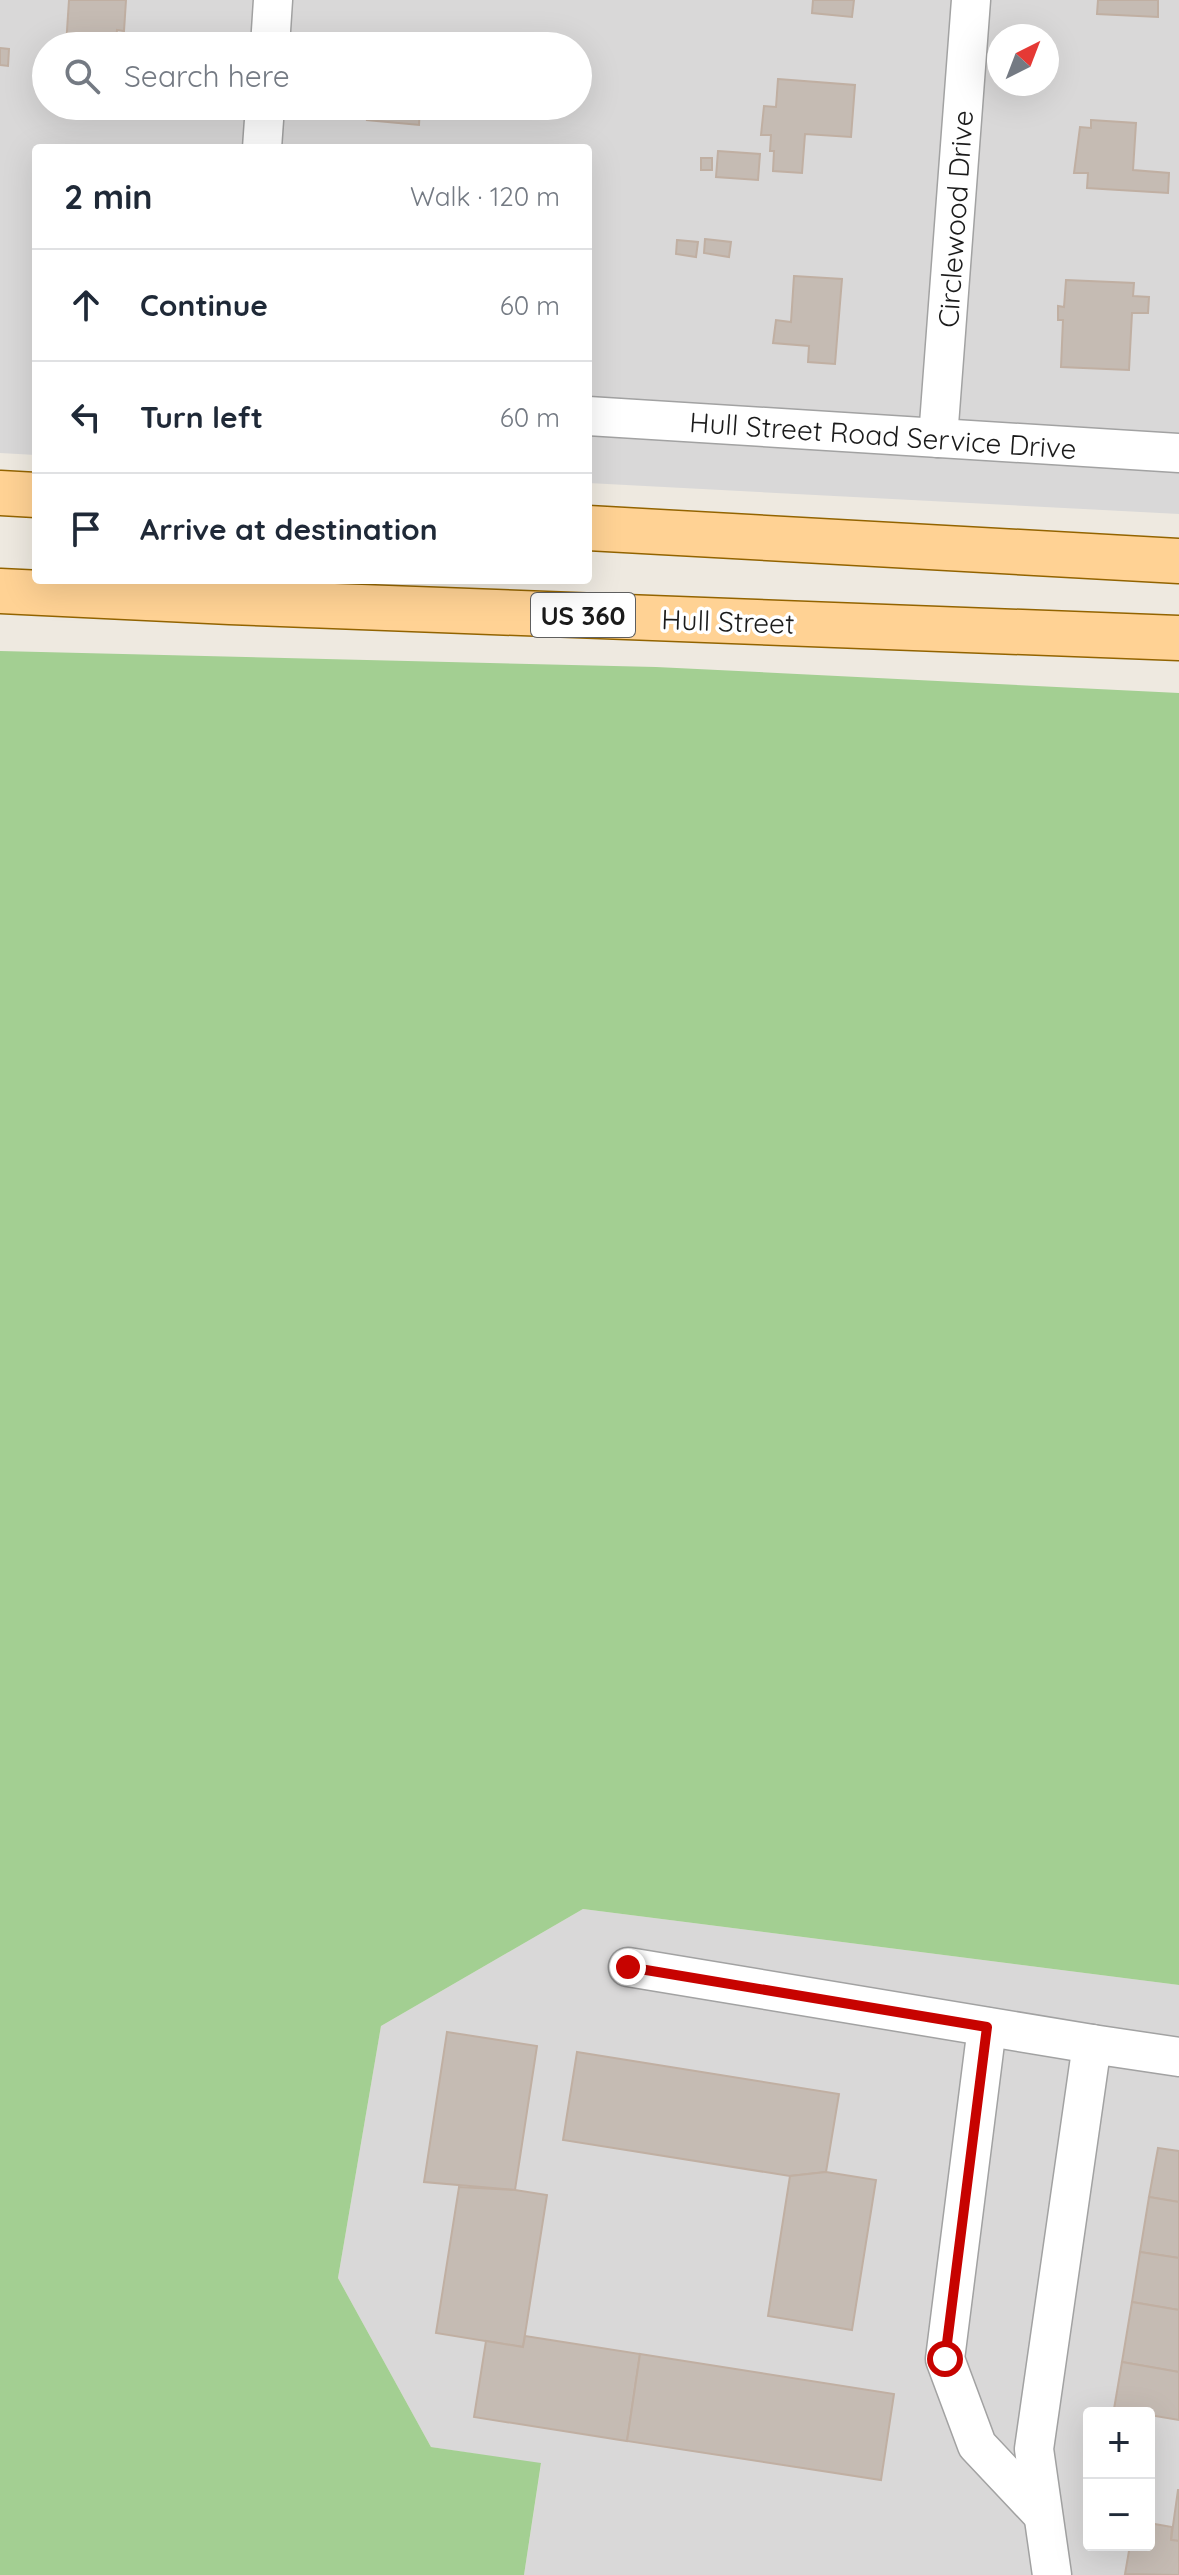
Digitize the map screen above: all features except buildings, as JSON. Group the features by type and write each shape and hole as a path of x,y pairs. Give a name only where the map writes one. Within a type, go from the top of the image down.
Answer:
{"main road":[{"path":"0,493 32,495"},
{"path":"592,528 1179,561"},
{"name":"US 360","path":"0,591 230,591"},
{"name":"Hull Street","path":"230,591 1179,638"}],"street":[{"path":"271,32 273,0"},
{"name":"Circlewood Drive","path":"938,438 971,0"},
{"path":"262,144 264,120"},
{"name":"Hull Street Road Service Drive","path":"592,416 1179,453"},
{"path":"628,1967 1179,2057"},
{"path":"987,2027 945,2359 977,2445 1042,2514"},
{"path":"1052,2575 1034,2449 1092,2044"}],"shaded area":[{"path":"0,0 1179,0 1179,514 592,483 592,144 32,144 32,455 0,453"},
{"path":"583,1909 1179,1985 1179,2575 524,2575 541,2464 431,2447 338,2278 381,2026"}],"green space":[{"path":"0,651 656,667 1179,693 1179,1985 583,1909 381,2026 338,2278 431,2447 541,2463 524,2575 0,2575"}],"route":[{"path":"628,1967 987,2027 945,2359"}]}
